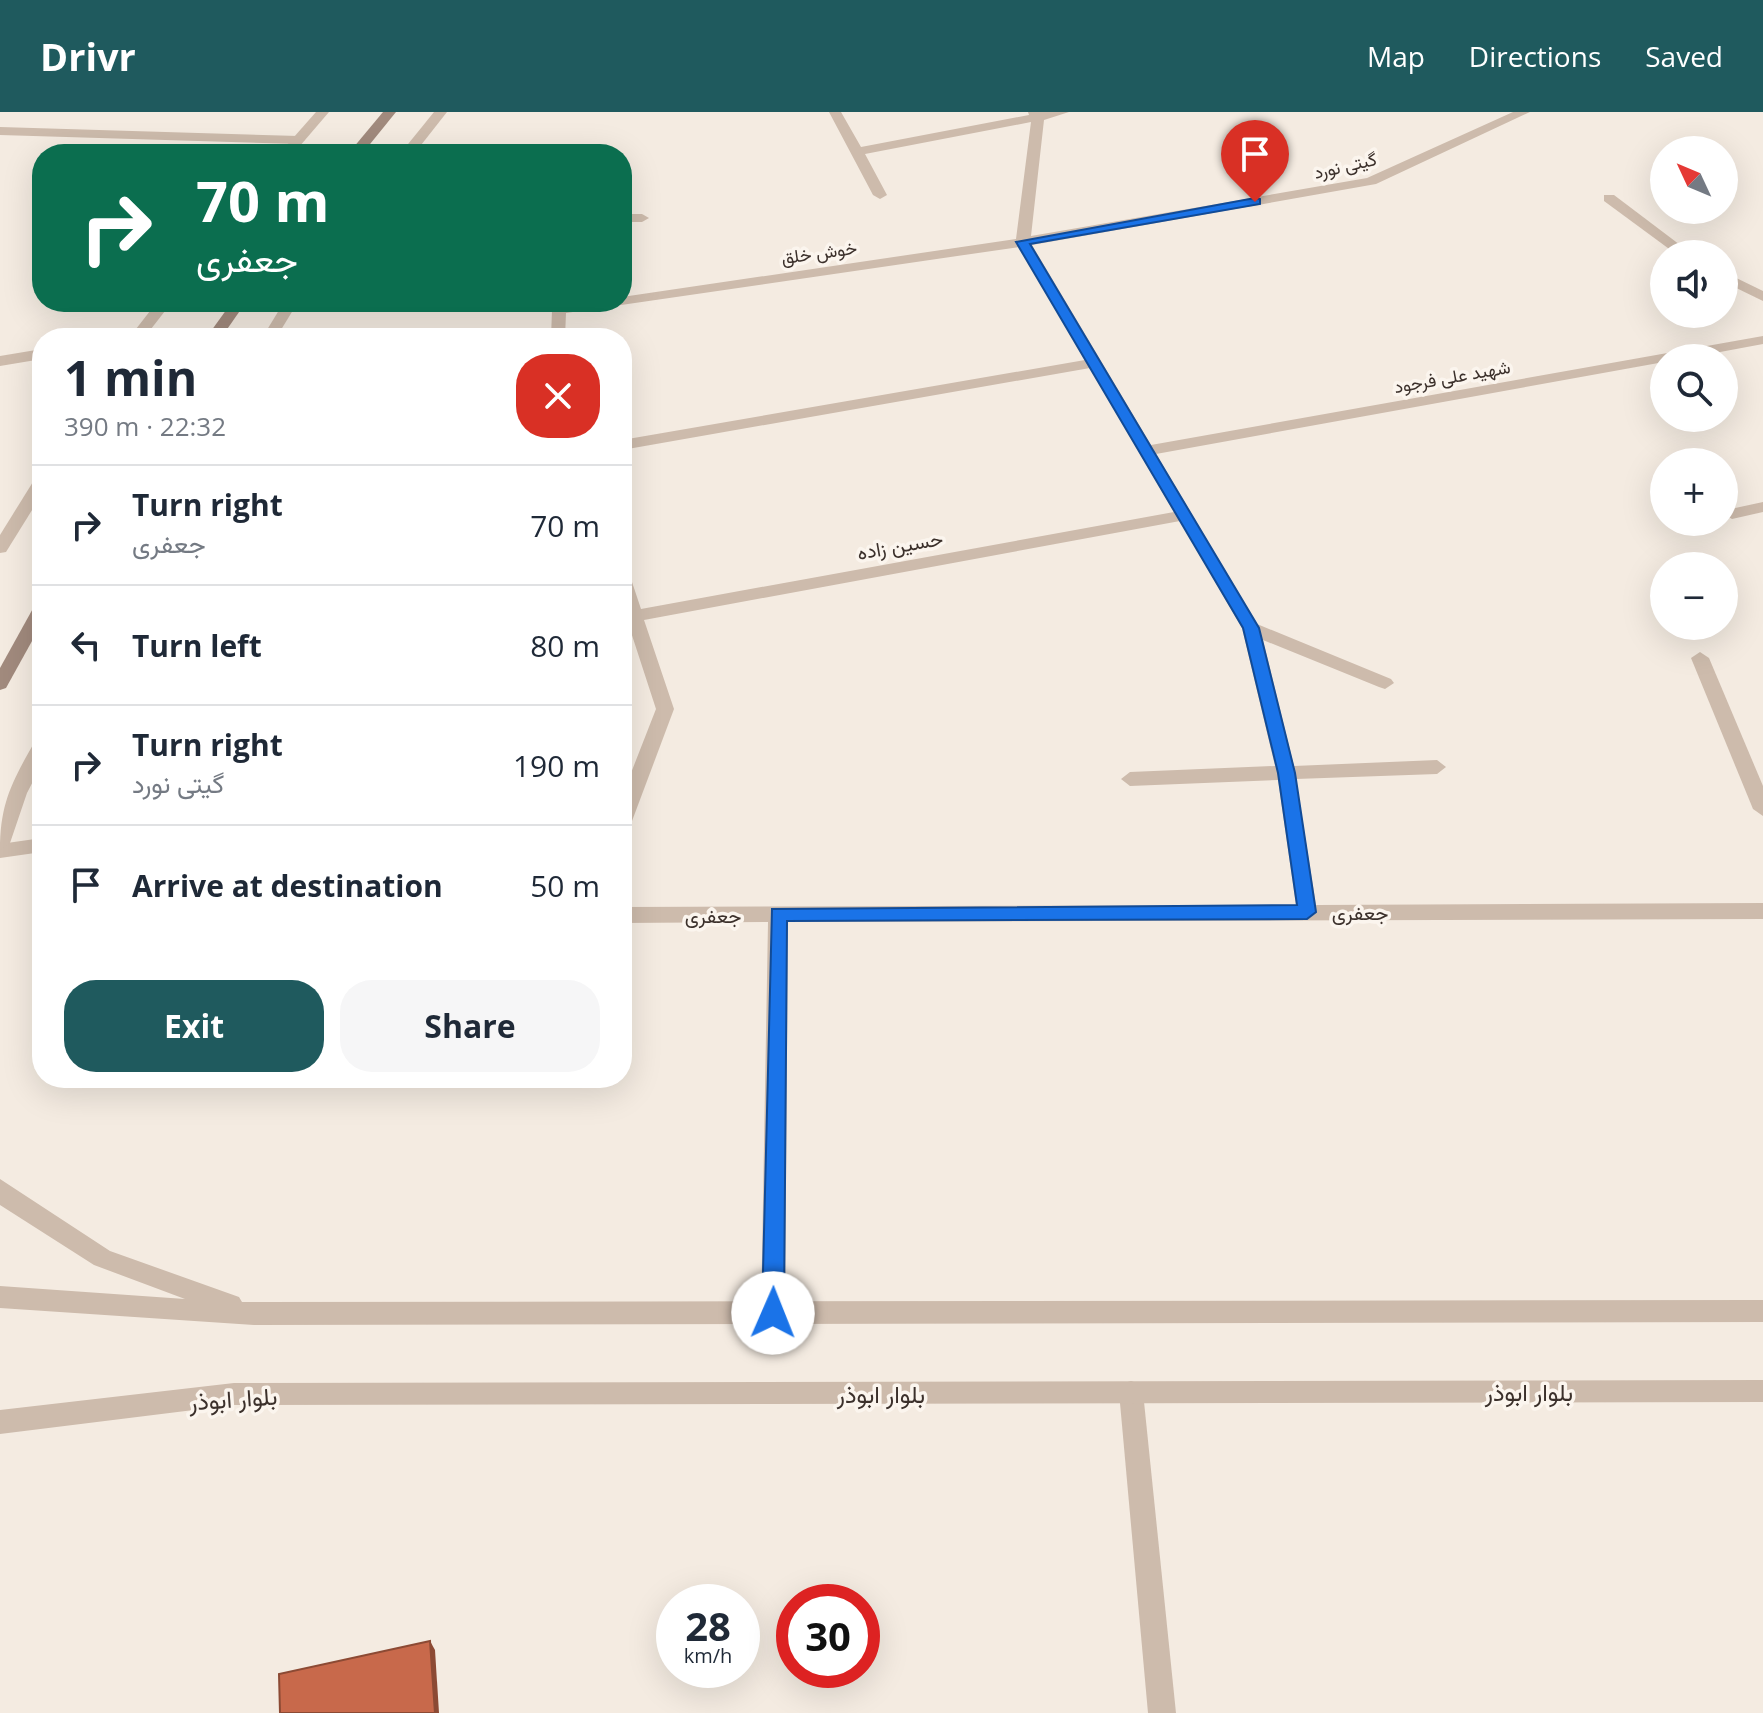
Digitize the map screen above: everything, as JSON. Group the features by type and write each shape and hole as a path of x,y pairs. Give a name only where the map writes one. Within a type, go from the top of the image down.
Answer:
{"main road":[{"path":"363,144 390,112"},
{"path":"0,684 32,625"}],"street":[{"path":"295,144 323,112"},
{"path":"415,144 441,112"},
{"path":"835,112 880,195"},
{"path":"856,152 1063,112"},
{"name":"گیتی نورد","path":"1023,242 1371,181 1524,112"},
{"path":"1036,115 1023,242 1251,628 1286,773 1307,912"},
{"path":"0,131 298,140"},
{"path":"1609,198 1666,240"},
{"path":"632,218 642,218"},
{"name":"خوش خلق","path":"632,300 1023,242"},
{"path":"1738,284 1763,297"},
{"path":"144,328 157,312"},
{"name":"شهید علی فرجود","path":"1147,451 1763,340"},
{"path":"0,361 32,356"},
{"path":"632,443 1094,363"},
{"path":"0,548 32,497"},
{"path":"1738,513 1763,507"},
{"name":"حسین زاده","path":"632,616 1185,515"},
{"path":"632,627 665,709 632,789"},
{"path":"1251,628 1385,683"},
{"path":"1700,658 1763,809"},
{"path":"0,843 18,793 32,766"},
{"path":"1130,779 1437,767"},
{"path":"0,851 32,846"},
{"name":"جعفری","path":"632,915 1763,911"},
{"path":"773,1313 778,914"},
{"path":"0,1189 6,1197 102,1258 254,1314"},
{"path":"0,1297 254,1314 1763,1311"},
{"name":"بلوار ابوذر","path":"0,1422 234,1394 1763,1391"},
{"path":"1131,1392 1162,1713"}],"building":[{"path":"430,1641 435,1713 280,1713 279,1674"}],"route":[{"path":"773,1313 778,914 1307,912 1286,773 1251,628 1023,242 1255,202"}]}
